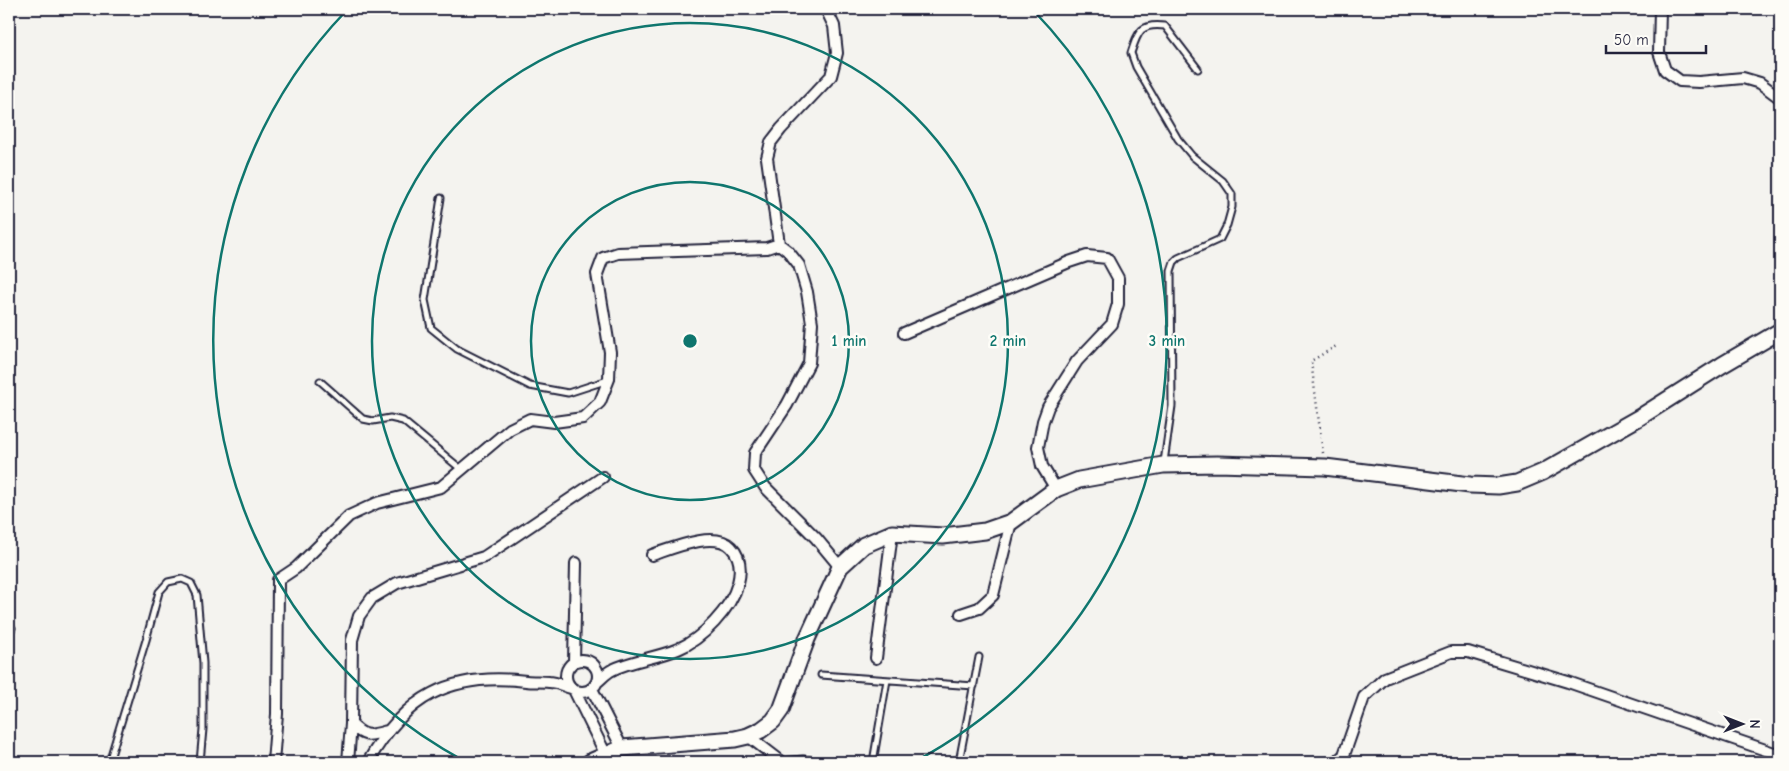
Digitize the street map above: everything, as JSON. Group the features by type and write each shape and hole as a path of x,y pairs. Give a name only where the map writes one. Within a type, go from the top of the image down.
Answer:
{"street":[{"path":"826,9 834,26 837,53 831,76 781,129 771,142 767,158 779,244 788,251 799,265 807,292 812,323 809,363 787,405 755,453 754,470 765,487 816,538 840,567"},
{"path":"1660,9 1659,52 1665,70 1680,81 1699,82 1743,78 1760,82 1780,98"},
{"path":"273,762 276,714 278,580 296,568 349,516 378,503 441,487 461,468 510,429 530,419 554,422 582,418 600,402 609,379 610,352 597,274 603,258 618,253 767,248 779,244"},
{"path":"904,333 1069,262 1087,256 1107,258 1118,278 1118,304 1112,324 1077,361 1048,407 1043,421 1038,447 1042,466 1056,489"},
{"path":"590,762 622,748 735,739 748,736 773,721 781,710 807,640 840,567 864,545 892,533 943,536 985,531 1011,522 1056,489 1079,480 1163,466 1217,464 1325,466 1470,485 1498,486 1517,484 1543,472 1640,417 1780,331"},
{"path":"348,762 351,724 352,640 359,616 372,598 397,583 484,557 603,477"},
{"path":"961,614 979,608 993,595 1011,522"},
{"path":"876,658 892,533"},
{"path":"368,762 387,731 402,714 428,694 458,683 501,679 550,682 583,693 595,686 611,670 679,649 707,629 725,610 736,589 740,576 739,559 731,547 719,540 694,542 652,555"},
{"path":"576,563 575,649 579,662"},
{"path":"1336,762 1344,755 1364,697 1385,678 1451,652 1468,652 1568,682 1780,755"},
{"path":"579,662 611,670"},
{"path":"579,662 566,677 606,755"},
{"path":"550,682 579,662 594,664 598,672 595,686 622,748"},
{"path":"351,724 365,736 387,731"},
{"path":"748,736 781,762"}],"lane":[{"path":"1163,466 1172,406 1171,271 1174,262 1178,258 1220,239 1230,216 1232,194 1223,181 1192,156 1178,139 1136,67 1131,53 1137,36 1152,24 1165,26 1198,69"},
{"path":"441,198 425,300 431,328 457,349 530,386 568,394 609,379"},
{"path":"320,381 363,419 373,421 390,418 403,420 461,468"},
{"path":"109,762 159,592 168,582 182,579 191,583 198,605 203,664 203,729 200,762"},
{"path":"9,634 12,628"},
{"path":"959,762 979,657"},
{"path":"821,675 974,686"},
{"path":"873,762 888,680"},
{"path":"781,762 803,759 827,762"}],"path":[{"path":"1325,466 1312,361 1338,345"}]}
